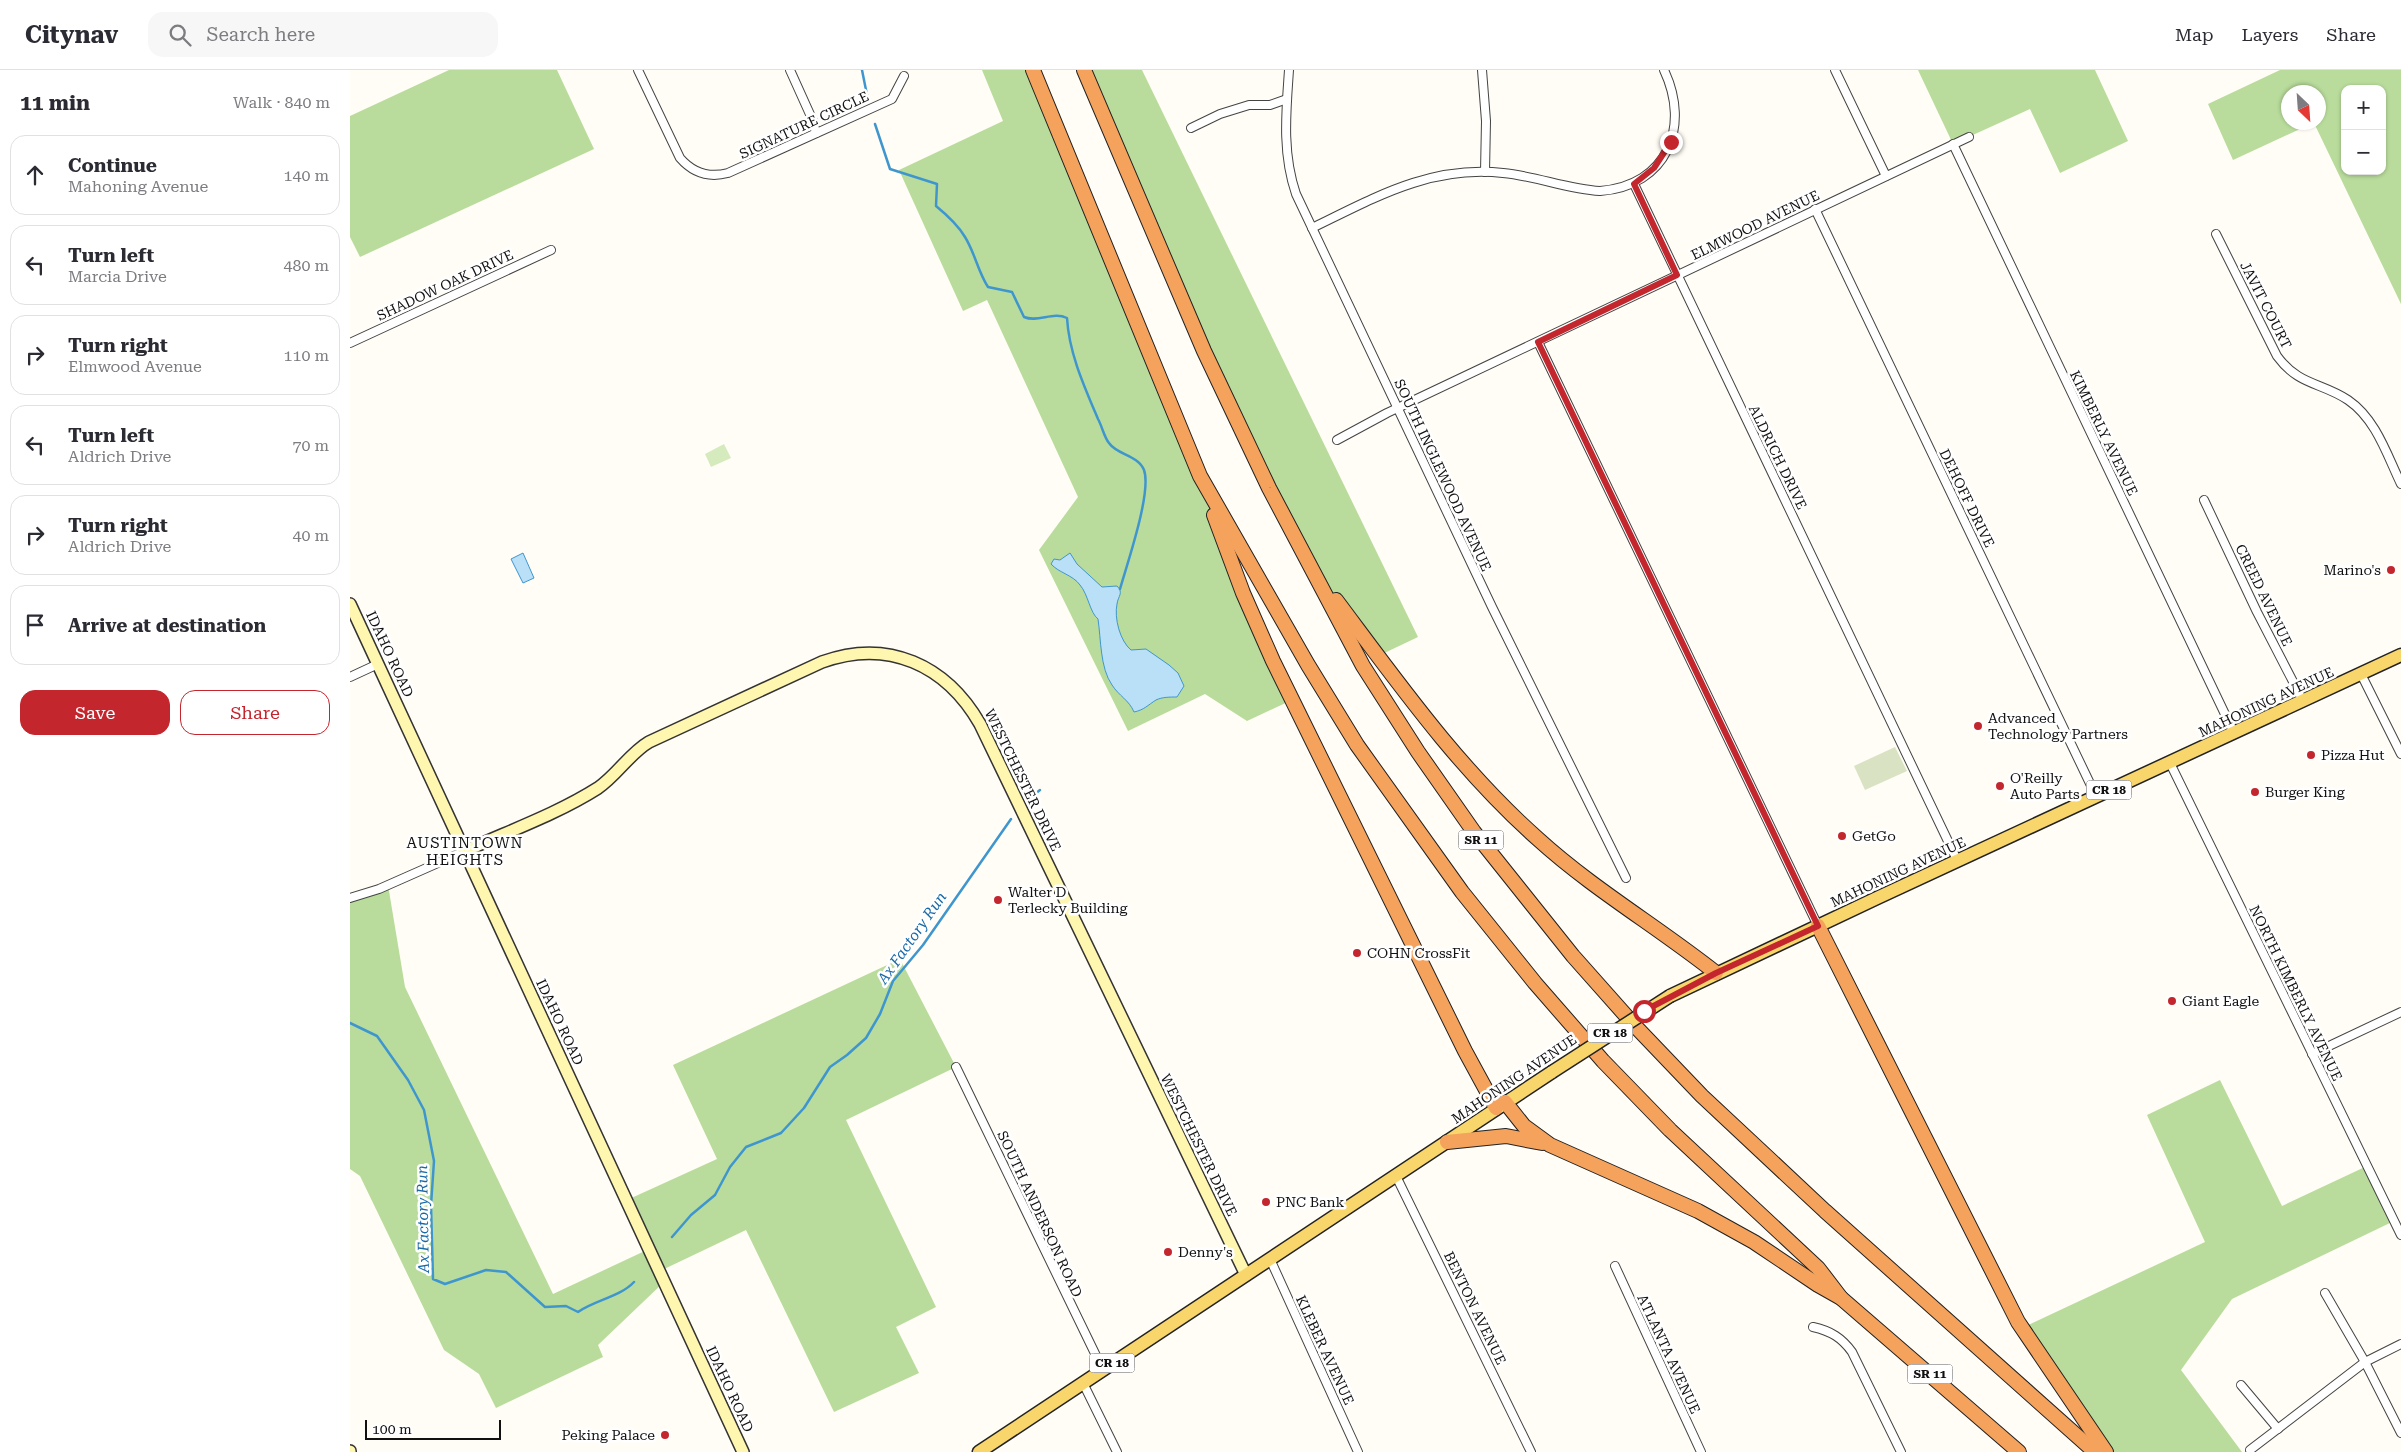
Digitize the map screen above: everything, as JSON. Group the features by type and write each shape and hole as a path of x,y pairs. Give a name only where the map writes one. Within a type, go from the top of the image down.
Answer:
{"highway":[{"name":"SR 11","path":"1033,70 1200,476 1308,666 1357,744 1407,818 1467,899 1535,983 1603,1061 1670,1130 1812,1262 1841,1298 2019,1452"},
{"name":"SR 11","path":"1084,70 1236,422 1363,666 1418,752 1522,895 1612,1001 1740,1133 2096,1452"},
{"path":"1200,476 1243,593 1273,661 1456,1034 1500,1105 1550,1146"},
{"path":"1313,569 1429,723 1502,805 1567,864 1675,940 1716,973"},
{"path":"1818,926 2014,1314 2038,1355 2090,1426 2106,1452"},
{"path":"1447,1142 1506,1136 1550,1146 1698,1211 1754,1242 1818,1285 1841,1298"}],"main road":[{"name":"MAHONING AVENUE","path":"979,1452 1500,1105 1670,996 1958,860 2401,656"}],"street":[{"name":"SIGNATURE CIRCLE","path":"638,70 684,163 700,173 715,176 728,173 892,99 904,76"},
{"path":"790,70 813,121 816,133"},
{"name":"SOUTH INGLEWOOD AVENUE","path":"1289,70 1285,144 1288,169 1296,194 1591,811 1626,878"},
{"path":"1482,70 1486,120 1485,172"},
{"path":"1312,228 1412,182 1448,174 1485,172 1514,174 1592,190 1617,190 1634,184 1654,168 1663,157 1674,134 1676,119 1675,98 1664,70"},
{"path":"1835,70 1886,176"},
{"path":"1191,128 1220,114 1249,105 1270,105 1287,99"},
{"name":"ELMWOOD AVENUE","path":"1337,440 1677,275 1969,137"},
{"name":"KIMBERLY AVENUE","path":"1952,144 2234,733"},
{"name":"ALDRICH DRIVE","path":"1634,184 1958,860"},
{"name":"DEHOFF DRIVE","path":"1815,210 2096,796"},
{"name":"JAVIT COURT","path":"2216,234 2277,356 2286,367 2305,381 2342,396 2362,411 2378,435 2401,484"},
{"name":"SHADOW OAK DRIVE","path":"350,343 551,250"},
{"path":"1538,342 1818,926"},
{"name":"CREED AVENUE","path":"2204,500 2257,612 2303,701"},
{"name":"IDAHO ROAD","path":"350,604 743,1452"},
{"name":"WESTCHESTER DRIVE","path":"465,851 585,795 612,776 638,749 649,742 822,662 841,656 872,653 899,657 925,667 959,692 980,724 1246,1275"},
{"path":"350,677 378,664"},
{"path":"2361,674 2401,754"},
{"name":"NORTH KIMBERLY AVENUE","path":"2170,763 2401,1235"},
{"path":"350,898 379,888 465,851"},
{"path":"2312,1054 2401,1012"},
{"name":"SOUTH ANDERSON ROAD","path":"956,1068 1103,1370"},
{"name":"BENTON AVENUE","path":"1396,1176 1531,1452"},
{"name":"KLEBER AVENUE","path":"1270,1259 1358,1452"},
{"name":"ATLANTA AVENUE","path":"1615,1266 1701,1452"},
{"path":"2324,1293 2365,1362 2401,1433"},
{"path":"1813,1327 1830,1332 1840,1338 1852,1352 1901,1452"},
{"path":"2250,1450 2365,1362 2401,1344"},
{"path":"1083,1383 1117,1452"},
{"path":"2240,1385 2278,1429"}],"green space":[{"path":"449,70 557,70 594,149 360,257 350,237 350,116"},
{"path":"982,70 1033,70 1292,700 1247,721 1205,694 1128,731 1039,550 1078,497 987,300 963,311 899,170 1003,121"},
{"path":"1084,70 1142,70 1418,637 1378,656 1313,569 1269,488"},
{"path":"1918,70 2095,70 2128,141 2060,173 2030,109 1953,144"},
{"path":"2280,70 2401,70 2401,304 2317,130 2326,130 2326,85 2281,85 2281,130 2298,130 2233,160 2208,104"},
{"path":"724,444 731,458 711,467 705,454"},
{"path":"1895,747 1907,771 1865,790 1854,766"},
{"path":"388,885 405,987 553,1294 649,1249 627,1200 717,1159 673,1065 900,959 956,1067 846,1120 936,1307 896,1327 919,1373 834,1412 746,1230 660,1271 664,1282 598,1345 603,1357 496,1408 479,1374 444,1350 360,1176 350,1169 350,898"},
{"path":"2220,1080 2282,1206 2367,1166 2394,1221 2232,1299 2181,1370 2242,1452 2106,1452 2022,1328 2205,1242 2147,1115"}],"water":[{"path":"523,553 534,578 523,583 511,559"},
{"path":"1070,553 1077,564 1102,587 1117,586 1119,588 1120,593 1116,616 1124,641 1131,650 1146,649 1178,673 1184,686 1177,697 1158,699 1143,709 1134,712 1115,689 1108,678 1103,662 1098,619 1083,589 1070,576 1051,564 1054,559 1060,560"}],"waterway":[{"name":"Ax Factory Run","path":"862,70 867,95"},
{"name":"Ax Factory Run","path":"875,124 890,169 937,184 936,206 952,220 962,233 988,287 1012,292 1024,317 1035,319 1062,316 1067,318 1068,331 1078,369 1106,438 1113,447 1141,465 1146,480 1142,511 1120,589"},
{"name":"Ax Factory Run","path":"1030,798 1040,790"},
{"name":"Ax Factory Run","path":"672,1237 691,1215 715,1195 730,1167 746,1147 781,1133 804,1108 830,1067 866,1038 880,1014 893,981 923,945 1011,819"},
{"name":"Ax Factory Run","path":"350,1023 377,1036 408,1080 424,1110 434,1161 431,1205 433,1279 445,1284 486,1270 506,1272 545,1307 566,1306 578,1312 615,1295 634,1282"}],"place":[{"name":"Marino's","path":"2391,570"},
{"name":"Advanced Technology Partners","path":"1978,726"},
{"name":"Pizza Hut","path":"2311,755"},
{"name":"O'Reilly Auto Parts","path":"2000,786"},
{"name":"Burger King","path":"2255,792"},
{"name":"GetGo","path":"1842,836"},
{"name":"Walter D Terlecky Building","path":"998,900"},
{"name":"COHN CrossFit","path":"1357,953"},
{"name":"Giant Eagle","path":"2172,1001"},
{"name":"PNC Bank","path":"1266,1202"},
{"name":"Denny's","path":"1168,1252"},
{"name":"Peking Palace","path":"665,1435"}],"district":[{"name":"AUSTINTOWN HEIGHTS","path":"465,852"}],"route":[{"path":"1644,1011 1716,973 1818,926 1538,342 1677,275 1634,184 1654,168 1663,157 1671,142"}]}
